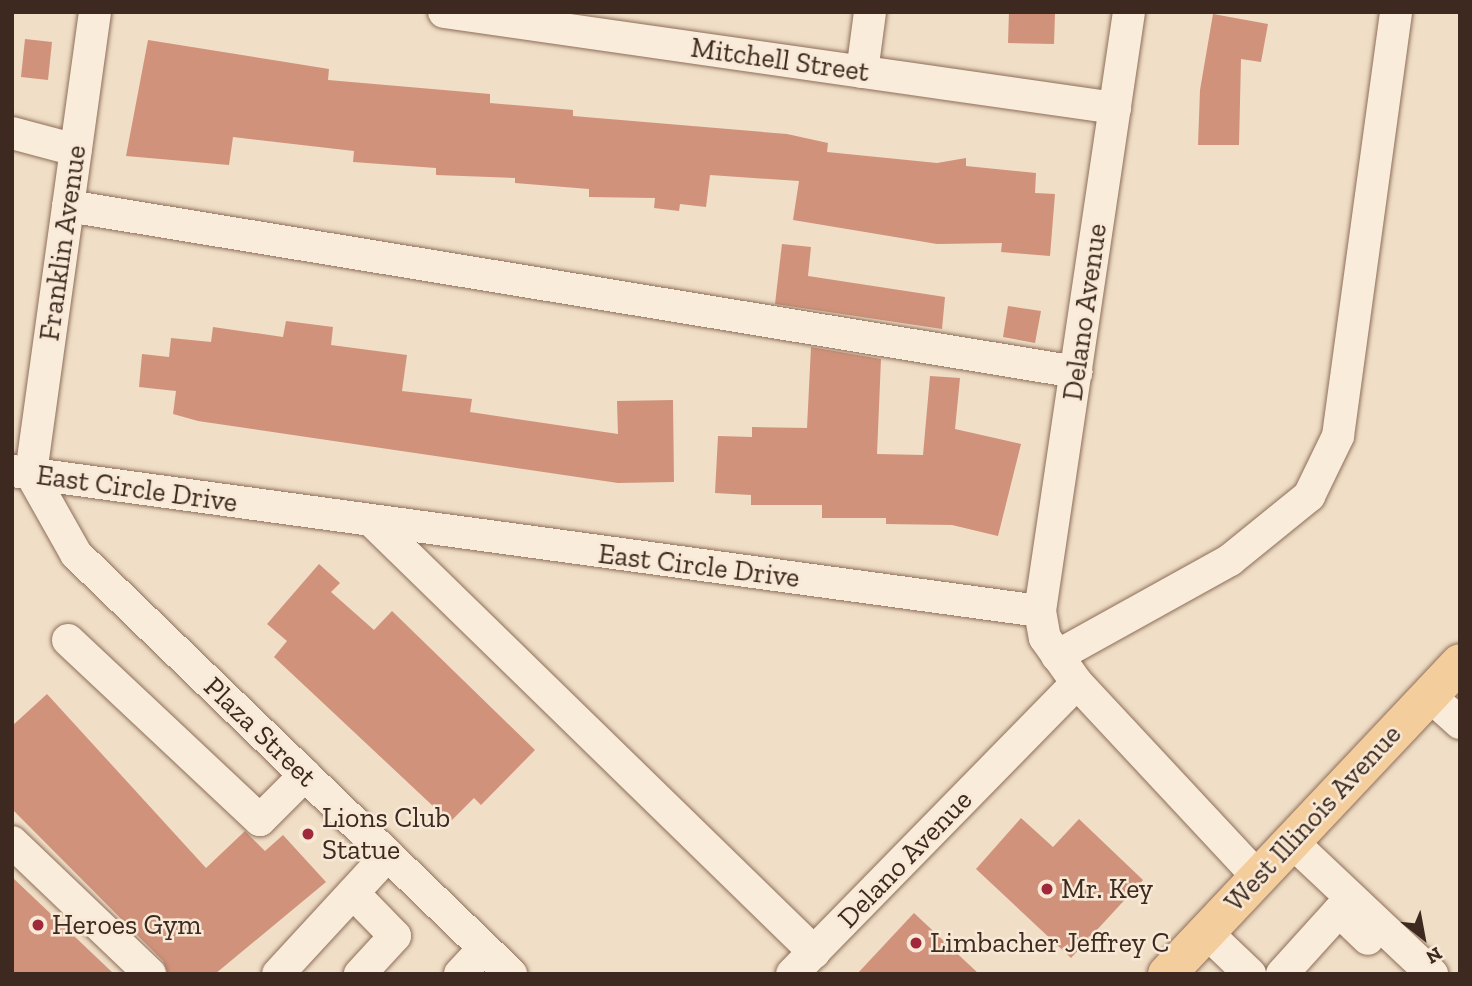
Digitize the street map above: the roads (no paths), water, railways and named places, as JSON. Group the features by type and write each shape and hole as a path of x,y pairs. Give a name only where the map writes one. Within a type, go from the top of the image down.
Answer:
{"main road":[{"name":"West Illinois Avenue","path":"1167,974 1460,663"}],"street":[{"name":"Mitchell Street","path":"444,12 605,23 862,72 1115,108"},
{"path":"862,72 870,12"},
{"name":"Delano Avenue","path":"1041,611 1129,12"},
{"path":"1057,656 1230,560 1309,496 1338,436 1396,12"},
{"name":"Franklin Avenue","path":"22,472 76,150 85,15"},
{"path":"12,133 76,150"},
{"path":"68,206 1076,372"},
{"name":"East Circle Drive","path":"22,472 374,523 1041,611"},
{"name":"Plaza Street","path":"22,472 76,555 511,974"},
{"path":"374,523 803,963"},
{"path":"1041,611 1045,638 1077,683 1258,877"},
{"path":"68,640 260,820 305,775"},
{"name":"Delano Avenue","path":"803,963 1077,683"},
{"path":"1429,695 1460,723"},
{"path":"1291,841 1432,974"},
{"path":"12,842 150,974"},
{"path":"278,974 388,855"},
{"path":"353,893 395,936 360,974"},
{"path":"1282,974 1339,911 1404,974"},
{"path":"1206,932 1251,974"},
{"path":"460,974 484,948"}],"place":[{"name":"Lions Club Statue","path":"308,834"},
{"name":"Mr. Key","path":"1047,889"},
{"name":"Heroes Gym","path":"38,925"},
{"name":"Limbacher Jeffrey C","path":"916,943"}]}
